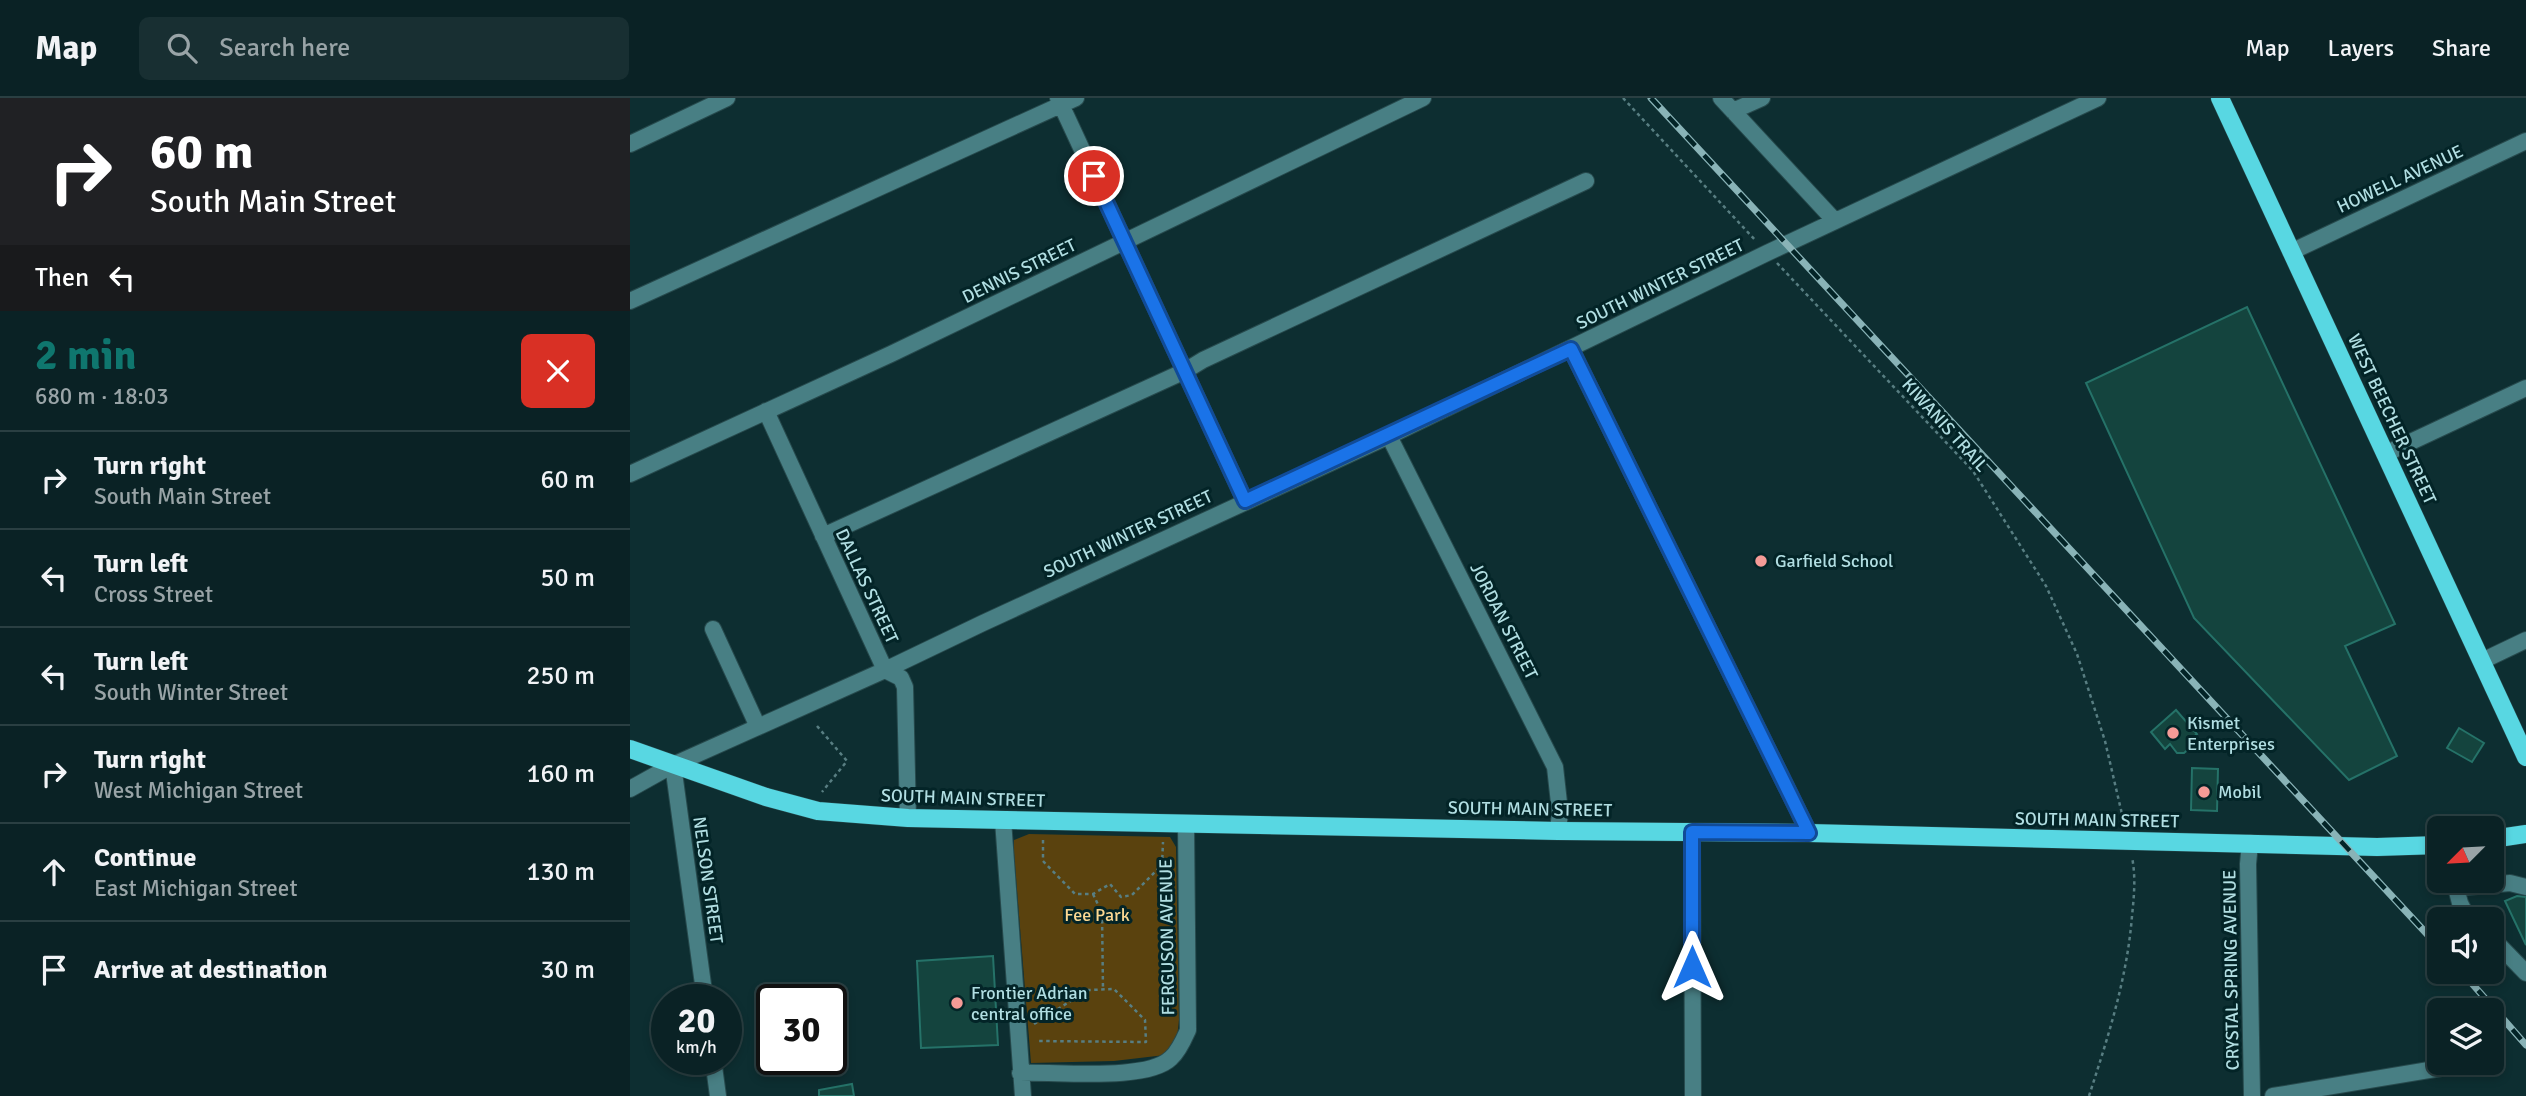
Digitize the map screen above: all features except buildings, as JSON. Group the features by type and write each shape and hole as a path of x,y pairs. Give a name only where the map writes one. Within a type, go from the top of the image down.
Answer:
{"main road":[{"name":"WEST BEECHER STREET","path":"2220,98 2526,757"},
{"name":"SOUTH MAIN STREET","path":"630,749 766,797 818,811 908,818 1558,831 1809,833 2377,848 2427,846"},
{"path":"2504,837 2526,834"}],"street":[{"path":"630,144 727,98"},
{"name":"DENNIS STREET","path":"630,474 891,354 1423,98"},
{"path":"1721,98 1835,221"},
{"path":"1733,111 1762,98"},
{"name":"SOUTH WINTER STREET","path":"630,789 673,765 885,670 1389,436 1767,253 2098,98"},
{"path":"630,301 1065,100 1125,242 1245,501"},
{"name":"HOWELL AVENUE","path":"2291,252 2526,141"},
{"path":"823,536 1185,372 1203,360 1586,181"},
{"path":"1571,349 1809,833"},
{"path":"2385,454 2526,388"},
{"name":"DALLAS STREET","path":"766,411 885,670 901,678 905,687 908,818"},
{"name":"JORDAN STREET","path":"1389,436 1555,766 1560,812 1558,831"},
{"path":"713,629 758,727"},
{"path":"2482,661 2526,640"},
{"name":"NELSON STREET","path":"673,765 703,984"},
{"path":"1003,820 1023,1096"},
{"name":"FERGUSON AVENUE","path":"1020,1073 1126,1073 1155,1067 1171,1058 1182,1042 1188,1030 1186,824"},
{"path":"1692,832 1693,1096"},
{"name":"CRYSTAL SPRING AVENUE","path":"2250,843 2248,864 2252,1096"},
{"path":"2504,883 2526,887"},
{"path":"2504,951 2526,974"},
{"path":"2504,965 2526,987"},
{"path":"2273,1096 2427,1070"},
{"path":"715,1075 718,1096"}],"path":[{"name":"KIWANIS TRAIL","path":"1623,98 1973,471 2046,586 2077,654 2105,741 2136,877 2130,946 2114,1018 2089,1096"},
{"path":"817,726 847,761 822,792"},
{"path":"1043,840 1043,861 1075,894 1093,894 1110,884 1121,897 1132,895 1163,865 1163,842"},
{"path":"1093,894 1102,913 1102,990"},
{"path":"1034,1024 1088,990 1114,989 1145,1020 1146,1042 1036,1041"}],"green space":[{"name":"Fee Park","path":"1029,834 1170,837 1176,847 1179,1020 1177,1038 1165,1055 1114,1061 1031,1063 1014,853 1014,840"}],"railway":[{"path":"1651,98 2427,934"},
{"path":"2472,984 2526,1045"}],"place":[{"name":"Garfield School","path":"1761,561"},
{"name":"Kismet Enterprises","path":"2173,733"},
{"name":"Mobil","path":"2204,792"},
{"name":"Frontier Adrian central office","path":"957,1003"}],"route":[{"path":"1094,176 1245,501 1571,349 1809,833 1692,832 1692,967"}]}
